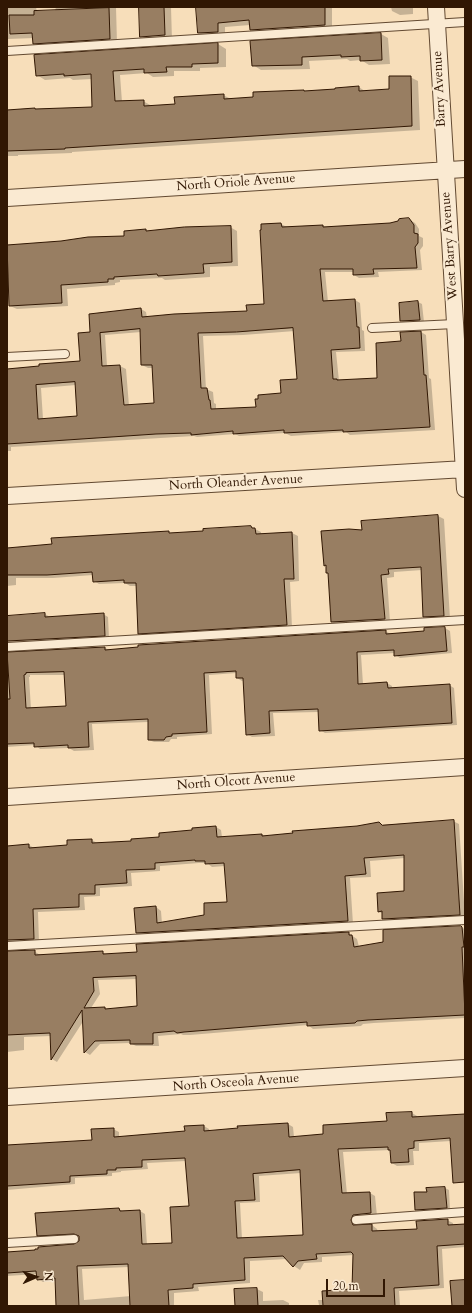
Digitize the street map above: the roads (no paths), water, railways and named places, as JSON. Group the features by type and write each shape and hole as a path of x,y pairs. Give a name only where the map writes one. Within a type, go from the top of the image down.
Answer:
{"street":[{"name":"Barry Avenue","path":"436,7 445,170"},
{"name":"North Oriole Avenue","path":"7,198 465,169"},
{"name":"West Barry Avenue","path":"445,170 465,489"},
{"name":"North Oleander Avenue","path":"7,496 464,469"},
{"name":"North Olcott Avenue","path":"7,797 465,767"},
{"name":"North Osceola Avenue","path":"7,1097 465,1068"}],"lane":[{"path":"7,51 465,22"},
{"path":"372,328 455,324"},
{"path":"7,357 65,354"},
{"path":"7,647 465,620"},
{"path":"7,946 465,920"},
{"path":"356,1220 465,1212"},
{"path":"7,1243 74,1239"}]}
